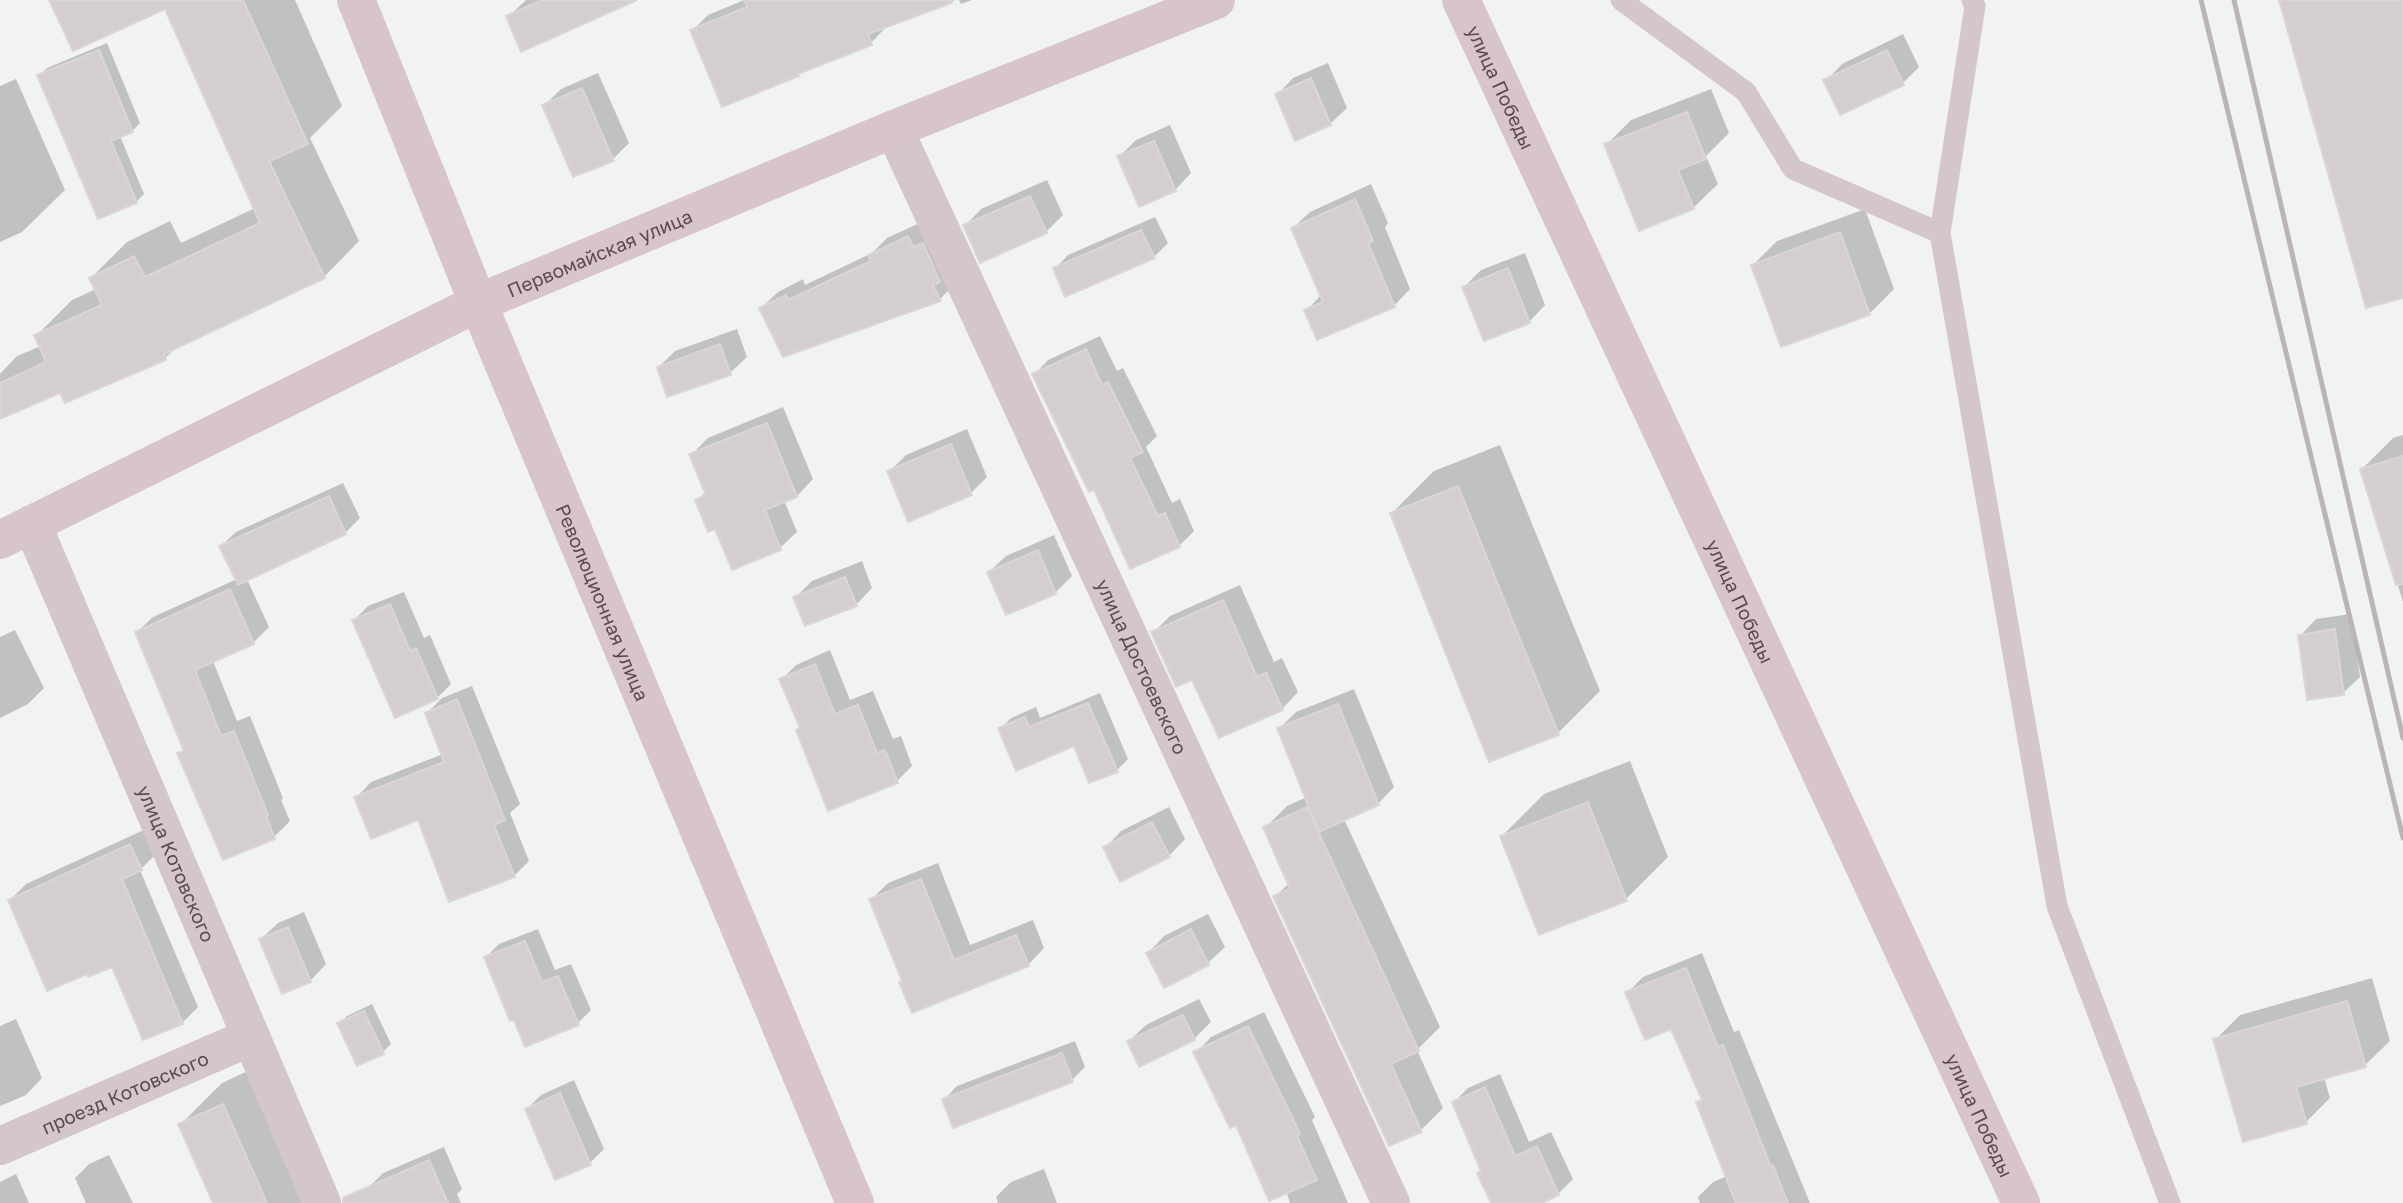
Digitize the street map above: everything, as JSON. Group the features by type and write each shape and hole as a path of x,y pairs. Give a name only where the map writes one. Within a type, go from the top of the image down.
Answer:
{"street":[{"name":"Революционная улица","path":"356,0 478,303 855,1203"},
{"name":"Первомайская улица","path":"16,532 478,303 894,129 1216,0"},
{"name":"улица Победы","path":"1461,0 2021,1203"},
{"name":"улица Достоевского","path":"894,129 1391,1203"},
{"name":"улица Котовского","path":"16,532 251,1037 322,1203"},
{"name":"проезд Котовского","path":"0,1146 251,1037"}],"lane":[{"path":"1621,0 1746,92 1793,169 1940,233"},
{"path":"1972,0 1975,6 1940,233 2057,906 2170,1203"}],"building":[{"path":"49,0 243,0 308,144 269,161 325,278 164,354 166,360 65,403 60,393 0,419 0,383 46,362 34,335 102,305 89,278 134,256 145,277 260,223 165,9 73,51"},
{"path":"542,0 637,0 521,52 506,16"},
{"path":"744,0 951,0 952,3 868,34 872,45 722,107 690,30 747,7"},
{"path":"2279,0 2403,0 2403,298 2366,308"},
{"path":"99,50 133,132 111,141 137,203 98,219 37,75"},
{"path":"1887,50 1904,85 1840,115 1823,80"},
{"path":"1311,78 1331,125 1295,141 1275,94"},
{"path":"582,88 614,161 573,177 542,105"},
{"path":"1687,112 1706,159 1678,170 1694,209 1639,231 1604,144"},
{"path":"1154,141 1176,191 1139,207 1117,156"},
{"path":"1030,196 1047,233 980,263 963,225"},
{"path":"1355,199 1373,241 1368,243 1395,307 1317,340 1304,310 1323,302 1291,228"},
{"path":"1141,230 1155,258 1065,297 1053,268"},
{"path":"1840,232 1870,315 1781,347 1751,265"},
{"path":"908,236 913,247 923,243 940,282 933,285 941,301 783,357 759,308 786,295 788,300 871,261 868,255"},
{"path":"1508,268 1530,323 1484,341 1462,287"},
{"path":"720,344 731,375 667,397 657,367"},
{"path":"1086,349 1102,385 1108,382 1143,452 1130,458 1158,516 1165,513 1180,547 1130,569 1094,490 1089,492 1032,374"},
{"path":"767,423 797,497 765,510 781,550 732,570 715,529 708,532 695,500 706,495 689,454"},
{"path":"951,444 972,495 908,522 887,471"},
{"path":"2403,456 2403,584 2396,585 2360,469"},
{"path":"1458,486 1559,735 1489,762 1390,513"},
{"path":"329,496 346,534 238,585 219,546"},
{"path":"1038,550 1056,594 1006,615 987,572"},
{"path":"845,577 857,606 805,626 793,597"},
{"path":"230,589 254,644 195,670 221,736 234,731 275,839 223,860 177,753 184,751 135,632"},
{"path":"1223,600 1257,677 1266,673 1283,710 1219,738 1192,680 1176,687 1151,632"},
{"path":"390,604 410,651 416,648 438,699 395,718 352,620"},
{"path":"2335,629 2344,695 2307,700 2298,635"},
{"path":"815,664 835,714 858,705 877,753 885,750 898,783 828,811 796,730 800,728 779,679"},
{"path":"457,699 505,820 494,825 515,877 449,902 418,820 371,839 354,797 444,762 425,713"},
{"path":"1088,703 1118,772 1089,783 1074,746 1016,771 998,728 1025,717 1029,727"},
{"path":"1338,704 1379,805 1319,832 1277,728"},
{"path":"1588,802 1627,901 1539,935 1500,836"},
{"path":"1307,807 1419,1051 1391,1064 1422,1132 1389,1146 1273,896 1290,889 1263,827"},
{"path":"1152,822 1170,857 1120,882 1103,847"},
{"path":"130,844 142,870 122,879 183,1024 143,1040 112,967 47,991 8,900"},
{"path":"921,879 954,960 1016,935 1029,966 912,1013 869,899"},
{"path":"288,927 311,982 282,994 259,939"},
{"path":"1191,929 1209,965 1164,988 1146,953"},
{"path":"525,941 542,982 558,976 579,1025 525,1047 514,1020 510,1021 484,957"},
{"path":"1686,968 1718,1047 1723,1045 1788,1203 1736,1203 1696,1102 1702,1100 1671,1029 1645,1040 1625,992"},
{"path":"2347,1001 2366,1067 2296,1087 2307,1124 2243,1142 2213,1039"},
{"path":"364,1011 384,1054 357,1066 337,1023"},
{"path":"1183,1015 1195,1040 1139,1067 1127,1041"},
{"path":"1248,1026 1300,1134 1297,1136 1317,1180 1269,1201 1236,1125 1230,1128 1193,1052"},
{"path":"1062,1053 1073,1082 953,1128 942,1099"},
{"path":"1485,1087 1515,1156 1537,1146 1559,1195 1542,1203 1491,1203 1477,1173 1481,1171 1452,1102"},
{"path":"560,1093 591,1165 555,1180 525,1109"},
{"path":"223,1104 267,1203 213,1203 178,1124"},
{"path":"429,1160 448,1203 343,1203 343,1198"}],"railway":[{"path":"2201,0 2403,838"},
{"path":"2234,0 2403,738"}]}
